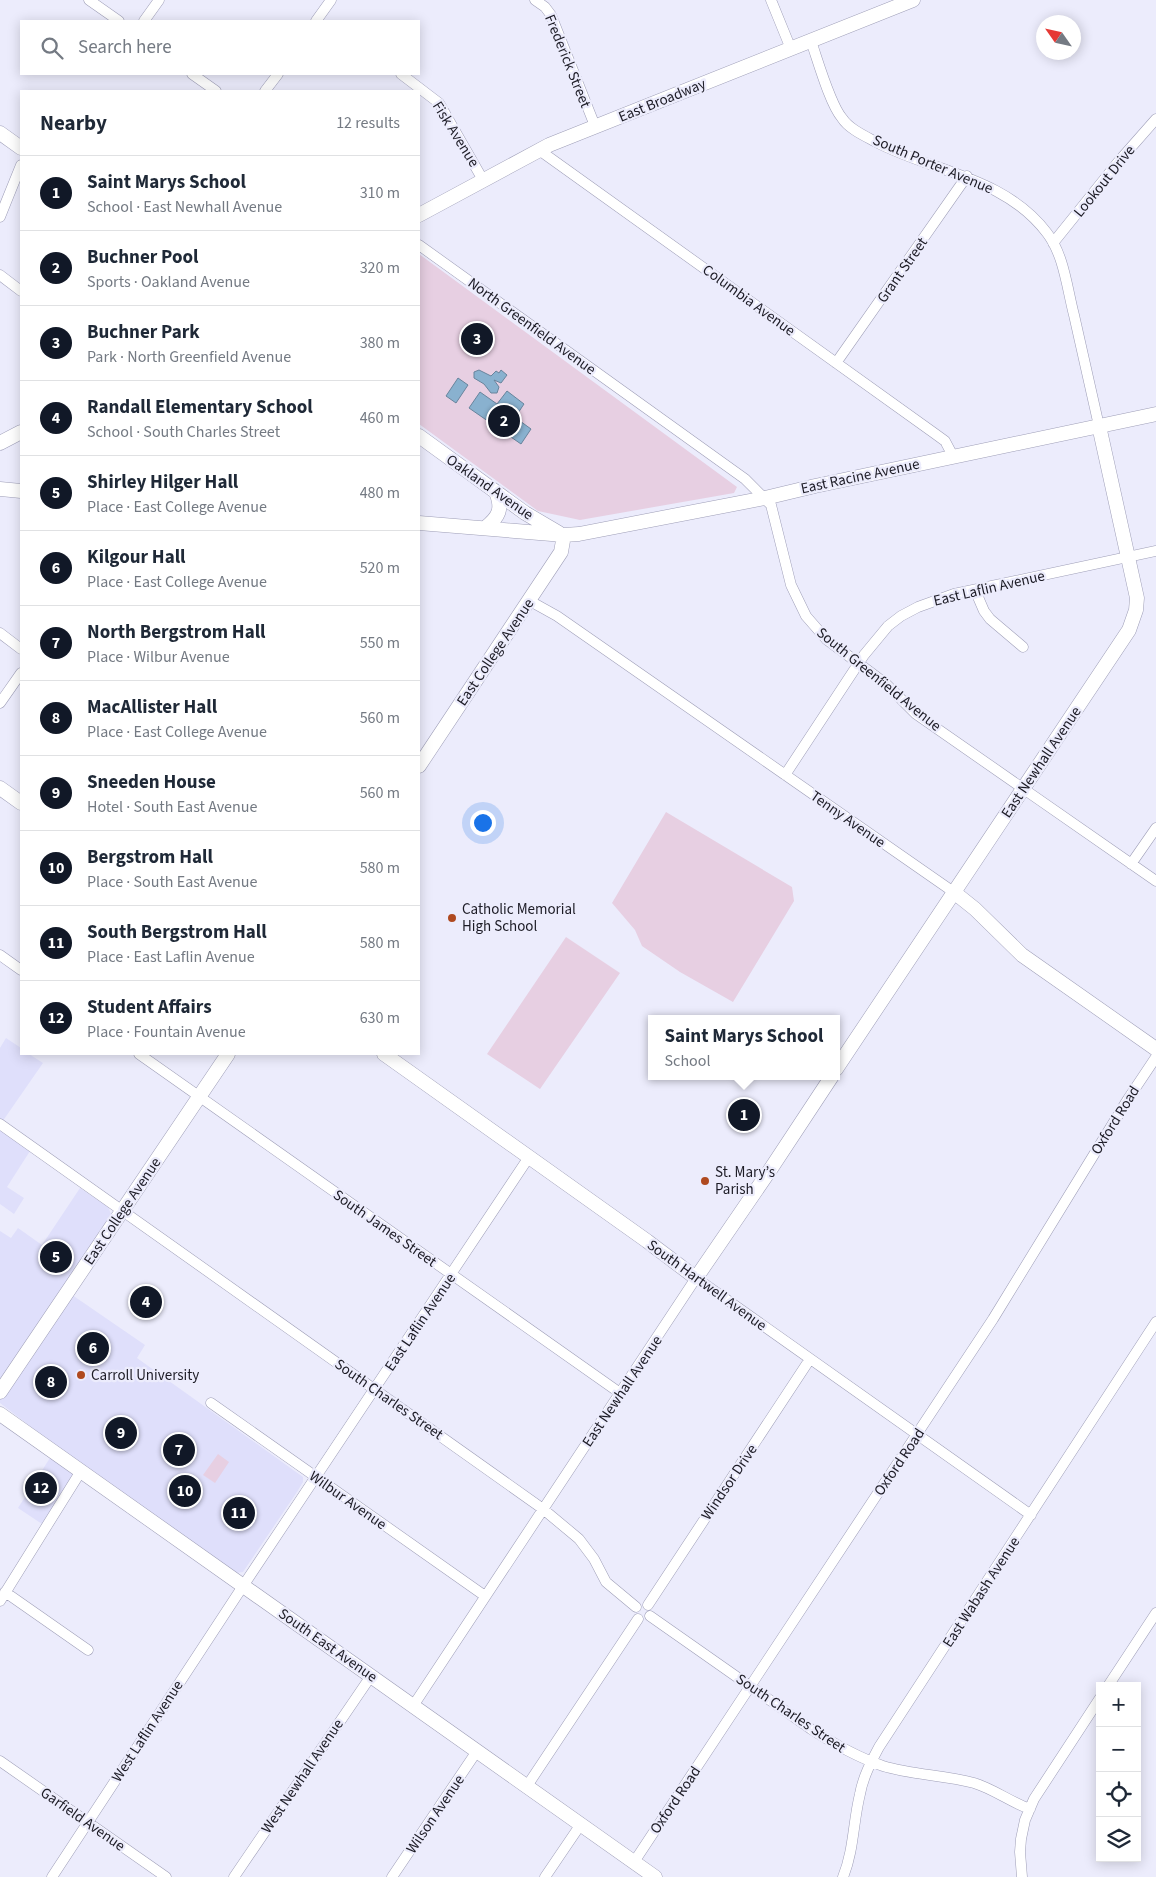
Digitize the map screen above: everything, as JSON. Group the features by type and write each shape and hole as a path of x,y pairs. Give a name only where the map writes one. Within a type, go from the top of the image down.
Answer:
{"street":[{"path":"89,0 118,20"},
{"path":"145,20 159,0"},
{"path":"318,18 331,0"},
{"name":"Frederick Street","path":"535,0 545,7 551,15 595,126"},
{"path":"771,0 791,49"},
{"name":"East Broadway","path":"420,213 539,150 811,41 894,5 913,0"},
{"name":"South Porter Avenue","path":"811,41 837,110 846,123 885,147 967,176 997,191 1020,206 1047,232 1064,273 1099,426"},
{"path":"193,75 215,90"},
{"path":"267,90 277,75"},
{"name":"Fisk Avenue","path":"402,75 439,103 483,180"},
{"name":"Lookout Drive","path":"1053,244 1119,161 1156,119"},
{"path":"0,133 20,147"},
{"name":"Columbia Avenue","path":"539,150 944,441 953,456"},
{"path":"0,217 20,167"},
{"name":"Grant Street","path":"836,363 967,176"},
{"name":"North Greenfield Avenue","path":"420,246 646,408"},
{"path":"0,275 20,289"},
{"name":"South Greenfield Avenue","path":"646,408 745,479 771,505 788,576 800,606 826,639 886,684 916,714 1156,881"},
{"name":"East Racine Avenue","path":"420,523 564,535 588,532 764,498 1156,414"},
{"name":"East Newhall Avenue","path":"840,1063 1129,630 1136,610 1137,598 1099,426"},
{"path":"0,443 20,433"},
{"name":"Oakland Avenue","path":"420,437 525,513 564,535"},
{"path":"0,489 20,491"},
{"path":"485,528 495,520 500,509 501,504 496,492"},
{"name":"East College Avenue","path":"420,765 561,552 564,535"},
{"name":"East Laflin Avenue","path":"785,775 858,664 888,626 901,616 933,600 1156,551"},
{"path":"974,590 990,619 1023,647"},
{"name":"Tenny Avenue","path":"530,601 557,616 955,893 975,909 1022,955 1156,1049"},
{"path":"0,634 20,648"},
{"path":"0,703 20,674"},
{"path":"0,788 20,802"},
{"path":"1132,864 1156,828"},
{"path":"0,955 20,969"},
{"name":"South James Street","path":"140,1055 620,1393"},
{"name":"East College Avenue","path":"0,1392 227,1055"},
{"name":"South Hartwell Avenue","path":"385,1055 1031,1515"},
{"name":"Oxford Road","path":"634,1862 918,1435 993,1319 1128,1099 1156,1057"},
{"name":"East Newhall Avenue","path":"413,1706 829,1080"},
{"name":"South Charles Street","path":"0,1124 543,1509 579,1539 594,1559 606,1582 636,1607"},
{"name":"East Laflin Avenue","path":"243,1586 529,1157"},
{"name":"East Wabash Avenue","path":"843,1877 853,1844 860,1792 871,1762 1155,1325"},
{"name":"Windsor Drive","path":"648,1605 810,1359"},
{"name":"Wilbur Avenue","path":"211,1403 485,1596"},
{"name":"South East Avenue","path":"0,1414 655,1877"},
{"path":"81,1471 3,1596 88,1650"},
{"name":"West Laflin Avenue","path":"52,1877 243,1586"},
{"path":"643,1603 648,1605 651,1611 650,1616 646,1620 638,1619 634,1612 636,1607 643,1603"},
{"path":"1111,1682 1156,1613"},
{"name":"South Charles Street","path":"650,1616 834,1744 871,1762 884,1766 917,1774 976,1784 1001,1794 1016,1804 1030,1808"},
{"path":"527,1786 638,1619"},
{"name":"West Newhall Avenue","path":"234,1877 370,1676"},
{"path":"1022,1877 1021,1839 1030,1808 1040,1788 1096,1704"},
{"name":"Wilson Avenue","path":"392,1877 477,1751"},
{"name":"Garfield Avenue","path":"0,1761 166,1877"},
{"path":"545,1877 581,1824"}],"shaded area":[{"path":"420,255 737,487 734,493 580,520 538,511 420,425"},
{"path":"479,370 491,376 496,371 499,373 501,370 507,375 501,383 494,380 499,387 497,393 491,393 484,384 474,378 474,372"},
{"path":"458,378 468,385 456,403 446,396"},
{"path":"507,391 524,404 518,413 505,404 502,408 531,429 521,444 469,408 480,392 497,404"},
{"path":"666,812 792,887 794,901 733,1002 680,972 642,946 635,930 612,903"},
{"path":"566,937 620,973 540,1089 487,1054"},
{"path":"6,1038 20,1047 20,1055 31,1055 43,1063 0,1125 0,1048"},
{"path":"0,1130 30,1151 7,1187 24,1198 14,1214 0,1204"},
{"name":"Carroll University","path":"80,1188 108,1207 111,1214 62,1288 145,1345 137,1358 303,1477 303,1482 297,1492 243,1572 236,1573 82,1465 42,1524 18,1508 57,1447 0,1403 0,1231 11,1238 18,1228 42,1245"},
{"path":"218,1454 229,1462 215,1483 203,1475"}],"place":[{"name":"Buchner Park","path":"477,339"},
{"name":"Buchner Pool","path":"504,421"},
{"name":"Catholic Memorial High School","path":"452,918"},
{"name":"Saint Marys School","path":"744,1115"},
{"name":"St. Mary’s Parish","path":"705,1181"},
{"name":"Shirley Hilger Hall","path":"56,1257"},
{"name":"Randall Elementary School","path":"146,1302"},
{"name":"Kilgour Hall","path":"93,1348"},
{"name":"Carroll University","path":"81,1375"},
{"name":"MacAllister Hall","path":"51,1382"},
{"name":"Sneeden House","path":"121,1433"},
{"name":"North Bergstrom Hall","path":"179,1450"},
{"name":"Student Affairs","path":"41,1488"},
{"name":"Bergstrom Hall","path":"185,1491"},
{"name":"South Bergstrom Hall","path":"239,1513"}]}
